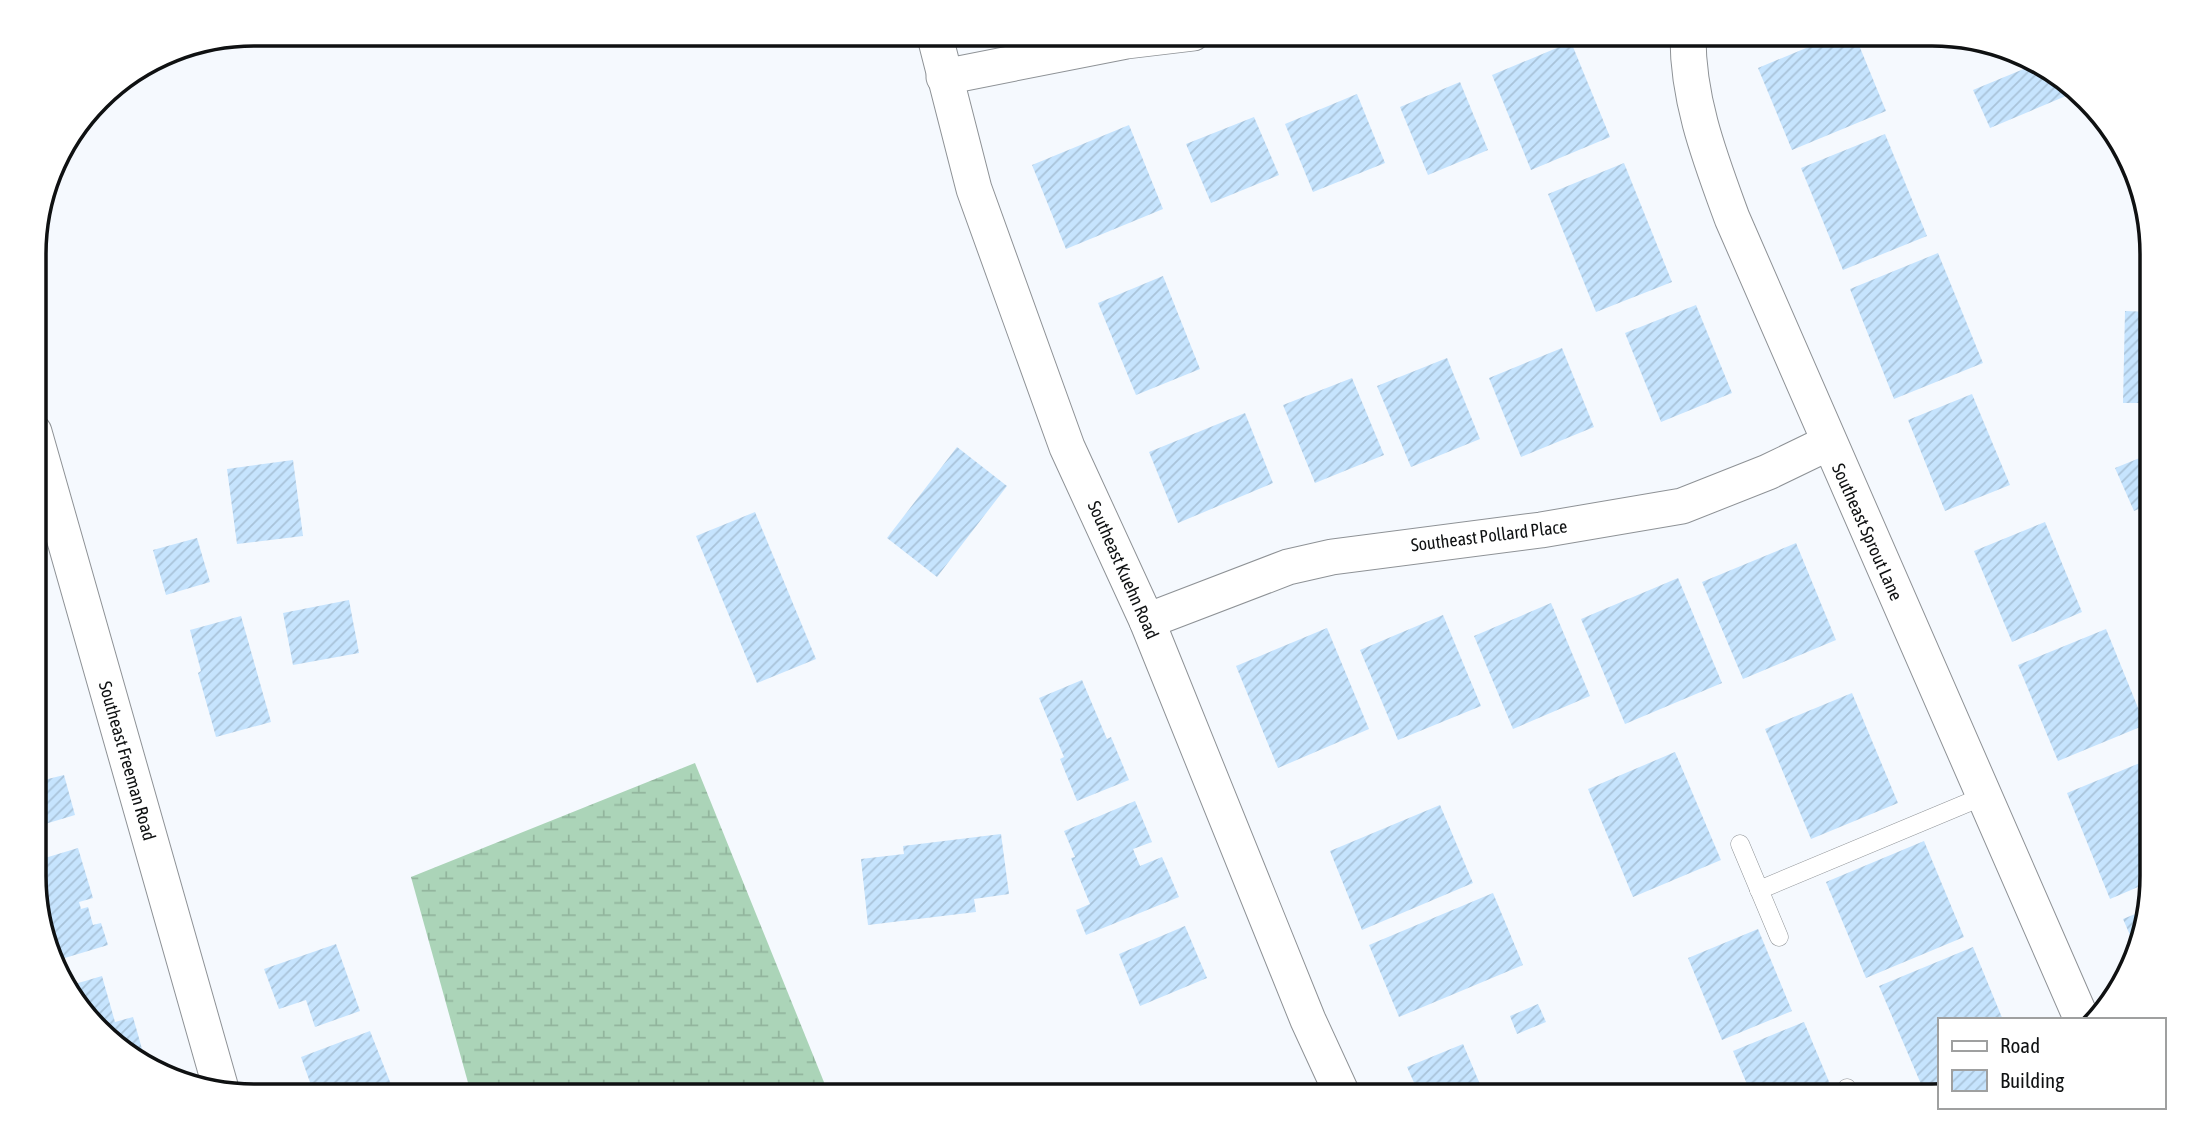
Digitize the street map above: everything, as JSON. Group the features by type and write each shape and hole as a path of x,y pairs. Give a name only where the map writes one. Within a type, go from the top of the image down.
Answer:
{"street":[{"name":"Southeast Kuehn Road","path":"937,46 974,188 1067,447 1147,621 1308,1020 1337,1084"},
{"path":"944,77 1101,46"},
{"name":"Southeast Sprout Lane","path":"1688,46 1689,79 1702,135 1732,218 2081,1018"},
{"name":"Southeast Pollard Place","path":"1147,621 1288,566 1332,556 1568,526 1682,506 1768,472 1828,443"},
{"name":"Southeast Freeman Road","path":"46,499 219,1081"}],"lane":[{"path":"1759,890 1984,796"},
{"path":"1740,844 1779,937"}],"green space":[{"path":"695,763 825,1084 468,1084 411,877"}],"building":[{"path":"1561,46 1573,46 1610,137 1531,170 1492,75"},
{"path":"1811,46 1859,46 1886,111 1792,150 1758,68"},
{"path":"2027,68 2068,95 1990,128 1973,90"},
{"path":"1460,82 1488,150 1428,175 1400,107"},
{"path":"1357,94 1385,163 1313,192 1285,124"},
{"path":"1254,117 1279,175 1211,203 1186,144"},
{"path":"1129,125 1163,209 1066,249 1032,165"},
{"path":"1885,134 1927,236 1843,270 1801,168"},
{"path":"1624,163 1672,282 1596,312 1548,194"},
{"path":"1938,253 1983,363 1894,399 1850,289"},
{"path":"1163,276 1200,369 1136,395 1098,303"},
{"path":"1696,305 1732,393 1661,422 1625,333"},
{"path":"2125,311 2141,312 2141,403 2123,403"},
{"path":"1562,348 1594,427 1521,457 1489,378"},
{"path":"1447,358 1480,439 1411,467 1377,386"},
{"path":"1352,378 1384,455 1315,483 1283,405"},
{"path":"1972,394 2010,485 1945,511 1908,420"},
{"path":"1245,413 1273,483 1178,523 1149,452"},
{"path":"957,447 1007,486 937,577 887,538"},
{"path":"2141,457 2141,508 2134,511 2115,468"},
{"path":"293,460 303,536 237,544 227,469"},
{"path":"755,512 816,659 757,683 696,536"},
{"path":"2045,522 2082,612 2012,642 1974,551"},
{"path":"197,538 210,582 166,595 153,550"},
{"path":"1796,543 1836,640 1743,679 1702,582"},
{"path":"1678,578 1722,683 1625,724 1581,619"},
{"path":"349,600 359,653 293,665 283,613"},
{"path":"1551,603 1590,696 1513,729 1474,636"},
{"path":"1443,615 1481,706 1398,740 1360,650"},
{"path":"241,616 271,722 216,737 198,673 201,671 190,630"},
{"path":"1327,628 1369,729 1278,768 1236,666"},
{"path":"2106,629 2141,715 2141,727 2058,761 2018,665"},
{"path":"1082,680 1107,739 1111,737 1129,780 1077,801 1060,759 1064,757 1039,698"},
{"path":"1852,693 1898,803 1811,839 1765,729"},
{"path":"1675,752 1721,860 1633,897 1588,789"},
{"path":"2141,763 2140,886 2110,899 2067,793"},
{"path":"64,775 75,815 46,824 46,780"},
{"path":"1135,801 1152,842 1133,849 1140,866 1162,857 1179,897 1086,935 1076,910 1090,904 1071,858 1075,857 1064,831"},
{"path":"1440,805 1473,883 1362,930 1330,851"},
{"path":"1001,834 1009,894 974,899 976,912 868,925 861,859 904,854 903,846"},
{"path":"1924,841 1964,937 1866,978 1826,882"},
{"path":"78,848 93,898 79,902 81,909 88,907 93,925 101,923 108,945 62,959 47,904 46,858"},
{"path":"1493,893 1523,965 1399,1017 1369,945"},
{"path":"2138,913 2131,937 2123,919"},
{"path":"1185,926 1207,978 1140,1006 1119,954"},
{"path":"1758,929 1792,1011 1722,1040 1688,958"},
{"path":"336,944 360,1011 315,1027 306,1000 279,1009 264,969"},
{"path":"1973,947 2002,1018 1938,1018 1938,1084 1921,1084 1879,986"},
{"path":"102,976 115,1022 133,1017 143,1052 106,1024 75,984"},
{"path":"1538,1004 1546,1022 1517,1034 1510,1016"},
{"path":"1804,1022 1830,1084 1747,1084 1733,1051"},
{"path":"370,1031 391,1084 311,1084 301,1057"},
{"path":"1463,1044 1480,1084 1415,1084 1407,1067"}]}
